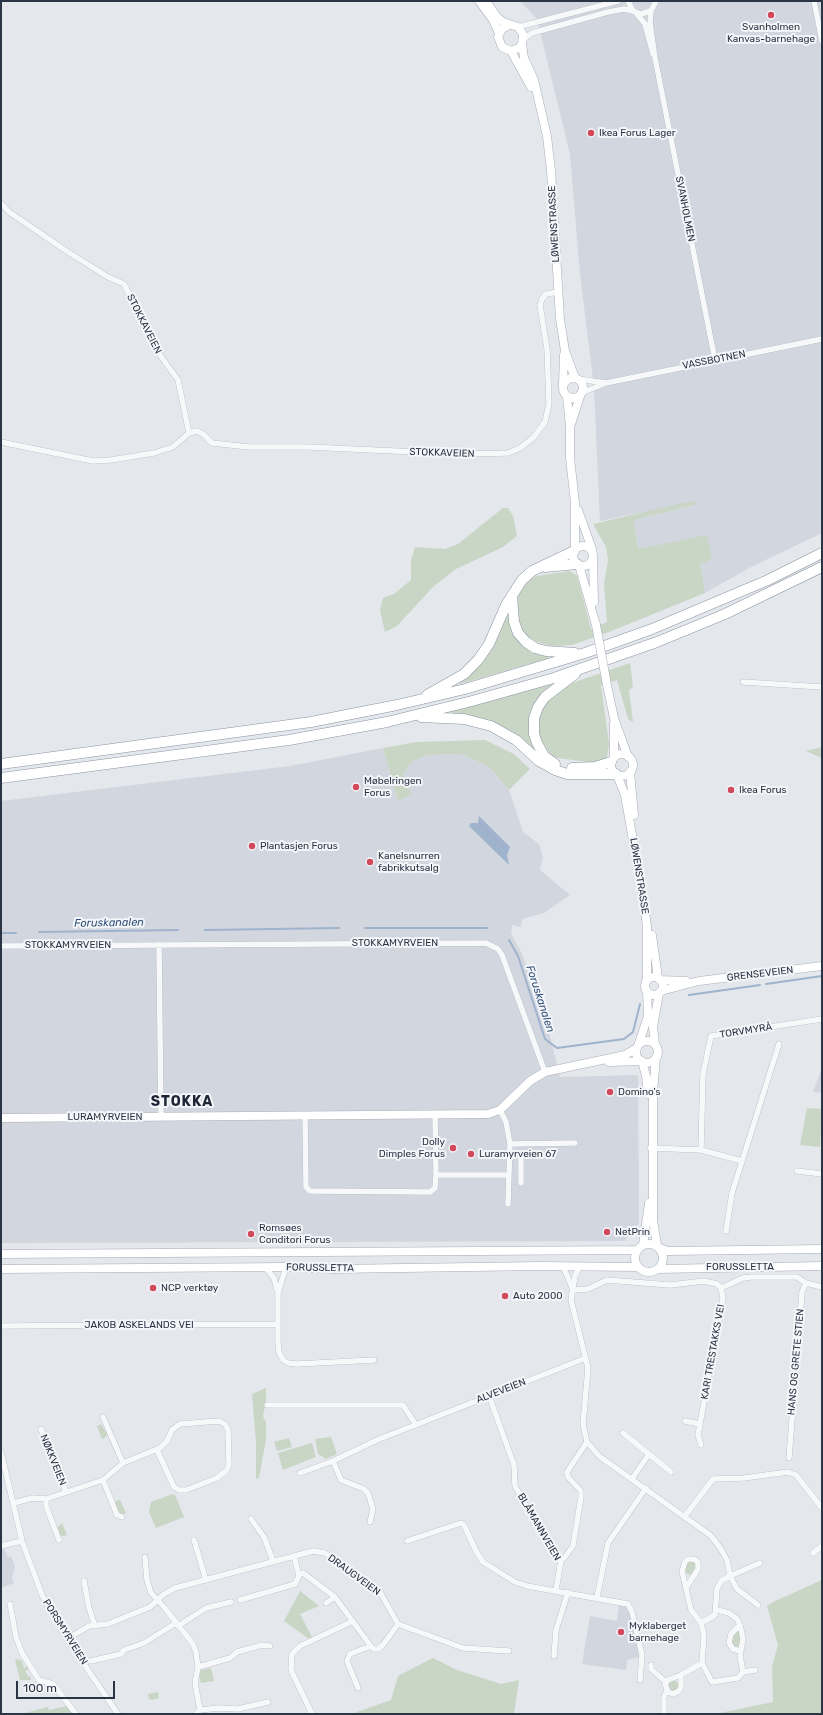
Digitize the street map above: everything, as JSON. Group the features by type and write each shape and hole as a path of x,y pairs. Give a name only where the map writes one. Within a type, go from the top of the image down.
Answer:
{"highway":[{"path":"415,701 464,674 478,660 489,644 512,594 526,576 574,551"},
{"path":"1,764 270,729 415,701 503,679 585,653 692,613 768,580 822,553"},
{"path":"543,567 578,564"},
{"path":"1,778 289,740 409,717 486,698 583,668 634,650 710,620 806,576 822,567"},
{"path":"512,594 514,622 518,633 526,642 535,648 546,651 585,653"},
{"path":"583,668 554,689 541,702 534,718 535,739 544,756 561,767 583,768 613,760"},
{"path":"409,717 464,719 482,722 508,734 540,761 554,770 567,774 616,775"}],"main road":[{"path":"479,1 493,20 499,33 499,42 502,47 511,51 519,48 523,41 523,34 514,26 497,17 486,1"},
{"path":"499,33 502,29 514,26"},
{"name":"LØWENSTRASSE","path":"523,41 524,58 534,80 549,153 558,292 565,351 563,385"},
{"name":"LØWENSTRASSE","path":"511,51 538,98"},
{"name":"LØWENSTRASSE","path":"565,351 576,378"},
{"path":"570,427 583,387 576,378 568,379 563,385 564,393 567,396 570,427 570,458 575,503 573,557 578,564 595,623 614,718 632,764 630,772 624,776 616,775 612,769 614,718"},
{"path":"567,396 574,398 581,393"},
{"path":"575,503 592,549 595,623"},
{"path":"574,551 583,545 592,549"},
{"path":"578,564 587,565 593,559"},
{"path":"613,760 621,755 628,757"},
{"name":"LØWENSTRASSE","path":"630,772 634,816 650,909 659,979"},
{"name":"LØWENSTRASSE","path":"616,775 625,796 642,891 647,932 647,980"},
{"name":"GRENSEVEIEN","path":"660,992 699,981 822,966"},
{"path":"652,977 659,979 662,985 653,1027 655,1044 658,1050 653,1092 653,1220 659,1247 664,1259 658,1269 650,1272 642,1270 638,1267 635,1258 640,1247 649,1195 652,1148 646,1076 642,1061 637,1054 637,1047 648,1016 645,985 647,980 652,977"},
{"name":"GRENSEVEIEN","path":"659,979 699,981"},
{"path":"646,991 654,995 660,992"},
{"path":"500,1110 530,1081 545,1072 625,1055 646,1041 655,1044"},
{"path":"596,1062 649,1062 656,1057"},
{"name":"LURAMYRVEIEN","path":"1,1118 435,1115 481,1114 500,1110"},
{"path":"640,1247 652,1244 659,1247"},
{"name":"FORUSSLETTA","path":"1,1254 640,1247"},
{"name":"FORUSSLETTA","path":"659,1247 668,1251 822,1249"},
{"name":"FORUSSLETTA","path":"1,1269 286,1267 334,1269 564,1266 638,1267"},
{"name":"FORUSSLETTA","path":"658,1269 822,1266"}],"street":[{"path":"514,26 618,1"},
{"name":"SVANHOLMEN","path":"628,1 645,24 655,58"},
{"path":"523,41 532,33 608,12 624,9 641,14 651,11 656,4 662,1"},
{"path":"814,1 822,41"},
{"name":"SVANHOLMEN","path":"651,11 650,23 655,58 715,360"},
{"name":"STOKKAVEIEN","path":"1,203 9,212 68,252 124,284 160,355 178,380 189,433 199,431 208,440 216,444 249,447 308,447 472,454 500,454 515,450 533,438 543,426 546,419 548,404 547,349 540,306 542,299 546,294 558,292"},
{"name":"VASSBOTNEN","path":"581,393 606,382 822,339"},
{"name":"VASSBOTNEN","path":"576,378 606,382"},
{"path":"1,442 33,450 93,461 104,461 166,450 177,444 189,433"},
{"path":"743,682 822,687"},
{"name":"STOKKAMYRVEIEN","path":"1,946 486,942 498,949 502,955 545,1072"},
{"path":"159,945 161,1117"},
{"name":"TORVMYRÅ","path":"701,1150 703,1074 712,1036 822,1019"},
{"name":"TORVMYRÅ","path":"726,1231 732,1193 779,1044"},
{"path":"500,1110 506,1122 510,1144 508,1204"},
{"path":"305,1115 306,1187 310,1192 430,1192 435,1188 436,1175 435,1115"},
{"path":"510,1144 575,1143"},
{"path":"652,1148 701,1150 742,1162"},
{"path":"521,1183 522,1155"},
{"path":"797,1171 822,1174"},
{"path":"436,1175 508,1175"},
{"path":"564,1266 573,1290"},
{"path":"580,1266 571,1300 586,1358 588,1377 583,1424 587,1442 599,1456 685,1516 716,1541 727,1560 730,1576 737,1589 758,1605"},
{"path":"265,1267 274,1278 278,1293"},
{"path":"286,1267 278,1293 277,1324 279,1352 281,1357 288,1363 374,1360"},
{"path":"573,1290 588,1289 602,1281 612,1279 670,1285 710,1281 714,1282 720,1288 743,1278 751,1277 797,1277 806,1283 822,1287"},
{"name":"HANS OG GRETE STIEN","path":"789,1458 802,1292 806,1283"},
{"name":"KARI TRESTAKKS VEI","path":"700,1445 698,1435 722,1298 720,1288"},
{"name":"JAKOB ASKELANDS VEI","path":"1,1326 277,1324"},
{"name":"ALVEVEIEN","path":"300,1473 333,1461 378,1440 586,1358"},
{"name":"BLÅMANNVEIEN","path":"489,1396 514,1465 516,1486 531,1516 561,1560 556,1590"},
{"path":"267,1405 403,1405 416,1425"},
{"path":"103,1417 122,1463"},
{"name":"NØKKVEIEN","path":"14,1503 32,1498 46,1499 103,1480 122,1463 157,1450 167,1441 172,1430 180,1424 219,1421 225,1424 228,1430 229,1465 226,1471 217,1478 186,1490 179,1490 174,1487 157,1450"},
{"path":"685,1421 700,1424"},
{"name":"NØKKVEIEN","path":"41,1429 66,1492"},
{"path":"623,1433 671,1472"},
{"path":"561,1560 565,1557 572,1546 581,1497 581,1491 568,1478 567,1472 587,1442"},
{"name":"PORSMYRVEIEN","path":"1,1452 22,1541 42,1595 67,1638 118,1714"},
{"path":"632,1479 649,1454"},
{"path":"333,1461 341,1480 364,1489 368,1493 374,1508 370,1522"},
{"path":"685,1516 713,1479 744,1478 788,1472 796,1475 822,1508"},
{"path":"103,1480 117,1515 122,1517"},
{"path":"597,1597 608,1543 646,1488"},
{"path":"46,1499 46,1506 59,1540"},
{"path":"251,1519 264,1537 273,1562"},
{"path":"407,1541 460,1523 466,1528 478,1555 489,1566 515,1582 624,1602 630,1606 642,1655 640,1680"},
{"path":"194,1540 206,1580"},
{"path":"1,1546 22,1541"},
{"path":"813,1553 822,1546"},
{"name":"DRAUGVEIEN","path":"67,1638 82,1629 108,1624 150,1607 168,1591 313,1551 325,1553 380,1592 398,1624"},
{"path":"240,1600 295,1584 299,1576 294,1556"},
{"path":"145,1557 147,1580 151,1593 164,1607 196,1652 198,1667 195,1683 198,1712 218,1708 238,1709 268,1702"},
{"path":"686,1588 698,1569 698,1562 694,1559 688,1559 683,1565 682,1571 691,1610 701,1623 704,1635 702,1663 712,1682 738,1678 743,1672 755,1670"},
{"path":"701,1623 715,1615 717,1588 721,1581 760,1563"},
{"path":"303,1574 335,1597 373,1648 378,1649 398,1624 462,1648 509,1651"},
{"path":"84,1581 89,1608 95,1626"},
{"path":"554,1656 556,1630 568,1592"},
{"path":"326,1603 335,1597"},
{"path":"91,1661 122,1654 124,1650 144,1643 206,1608 231,1602"},
{"path":"10,1604 16,1637 22,1653 39,1680 53,1684 76,1714"},
{"path":"716,1610 729,1613 740,1625 743,1639 740,1651 743,1672"},
{"path":"312,1714 291,1670 292,1654 300,1646 353,1621"},
{"path":"740,1625 731,1634 729,1643 733,1649 740,1651"},
{"path":"198,1667 230,1658 237,1652 262,1645 270,1646"},
{"path":"358,1688 347,1661 350,1654 371,1646"},
{"path":"681,1676 681,1687 679,1691 673,1694 667,1690 665,1686 666,1682 670,1678 681,1676 702,1663"},
{"path":"651,1665 651,1669 666,1682"},
{"path":"664,1714 664,1696 667,1690"}],"shaded area":[{"path":"520,1 822,1 822,533 749,568 705,593 700,564 638,549 634,520 695,505 633,514 600,521 594,387 580,274 570,154 537,19"},
{"path":"383,748 398,801 403,776 411,762 428,755 461,754 488,766 509,790 523,832 539,844 543,858 540,870 570,895 544,913 522,919 521,927 512,925 511,933 522,954 549,1032 560,1077 638,1075 639,1223 625,1241 1,1243 1,801 290,766"},
{"path":"822,1068 822,1093 813,1092"},
{"path":"4,1549 8,1557 11,1556 15,1567 12,1578 14,1583 1,1588 1,1550"},
{"path":"619,1605 626,1607 629,1610 640,1657 627,1660 626,1670 582,1664 590,1616 617,1621"}],"green space":[{"path":"696,500 695,505 634,520 638,549 707,535 712,559 700,564 705,593 609,632 572,645 552,646 537,642 528,637 521,630 515,603 519,590 531,577 570,571 577,576 591,629 607,622 604,584 608,560 606,547 593,524"},
{"path":"503,508 508,508 513,516 517,536 503,547 456,569 433,587 397,626 385,632 380,610 383,598 394,594 411,580 411,561 415,547 445,549 458,544"},
{"path":"509,612 511,623 549,658 460,684 460,680 478,667 497,639 506,613"},
{"path":"630,663 633,687 629,690 633,722 628,719 617,680 601,685 609,744 607,757 604,760 595,763 553,756 547,750 539,736 538,718 544,706 554,693 572,683"},
{"path":"555,681 536,700 530,717 536,749 535,751 452,714 451,711"},
{"path":"485,740 514,754 530,769 509,790 488,766 461,754 428,755 411,762 403,776 411,794 398,801 383,748 417,742"},
{"path":"822,747 822,758 806,751"},
{"path":"807,1108 822,1109 820,1147 800,1145"},
{"path":"266,1388 266,1401 263,1416 266,1423 266,1439 259,1478 256,1479 256,1441 252,1394"},
{"path":"101,1424 107,1434 106,1437 102,1439 97,1426"},
{"path":"331,1437 337,1454 326,1459 318,1454 315,1439"},
{"path":"289,1438 292,1447 277,1451 274,1442"},
{"path":"312,1443 316,1457 283,1470 278,1453"},
{"path":"173,1494 175,1495 184,1517 156,1528 149,1512 151,1502"},
{"path":"120,1500 126,1513 122,1514 118,1512 115,1505 116,1501"},
{"path":"62,1523 67,1535 63,1536 60,1535 57,1528"},
{"path":"689,1560 694,1560 697,1565 692,1576 686,1573 685,1567"},
{"path":"822,1580 822,1714 715,1714 773,1702 772,1667 778,1645 767,1606"},
{"path":"300,1591 319,1606 300,1614 312,1637 309,1639 284,1621"},
{"path":"739,1630 741,1631 740,1645 735,1648 732,1645 731,1640 733,1635"},
{"path":"433,1658 457,1670 501,1684 519,1680 514,1714 351,1714 391,1700 398,1676"},
{"path":"17,1659 22,1661 24,1668 29,1666 30,1668 25,1671 28,1676 31,1677 31,1680 20,1680 15,1660"},
{"path":"211,1668 214,1681 201,1683 199,1676 201,1670"},
{"path":"673,1680 677,1682 679,1686 677,1690 673,1692 669,1690 667,1686 669,1682"},
{"path":"158,1692 159,1698 152,1700 149,1699 148,1694"},
{"path":"67,1706 71,1713 25,1713 48,1707 49,1710"}],"water":[{"path":"479,816 510,847 507,855 509,865 469,826 471,823 478,823"}],"waterway":[{"name":"Foruskanalen","path":"205,930 339,928"},
{"name":"Foruskanalen","path":"365,928 487,928"},
{"name":"Foruskanalen","path":"39,932 178,930"},
{"name":"Foruskanalen","path":"1,933 16,933"},
{"name":"Foruskanalen","path":"509,940 518,956 545,1039 557,1048 624,1039 633,1032 640,1004"},
{"name":"Foruskanalen","path":"766,984 822,976"},
{"name":"Foruskanalen","path":"689,995 760,985"}],"place":[{"name":"Svanholmen Kanvas-barnehage","path":"771,15"},
{"name":"Ikea Forus Lager","path":"591,133"},
{"name":"Møbelringen Forus","path":"356,787"},
{"name":"Ikea Forus","path":"731,790"},
{"name":"Plantasjen Forus","path":"252,846"},
{"name":"Kanelsnurren fabrikkutsalg","path":"370,862"},
{"name":"Domino's","path":"610,1092"},
{"name":"Dolly Dimples Forus","path":"453,1148"},
{"name":"Luramyrveien 67","path":"471,1154"},
{"name":"NetPrin","path":"607,1232"},
{"name":"Romsøes Conditori Forus","path":"251,1234"},
{"name":"NCP verktøy","path":"153,1288"},
{"name":"Auto 2000","path":"505,1296"},
{"name":"Myklaberget barnehage","path":"621,1632"}],"district":[{"name":"STOKKA","path":"182,1102"}]}
